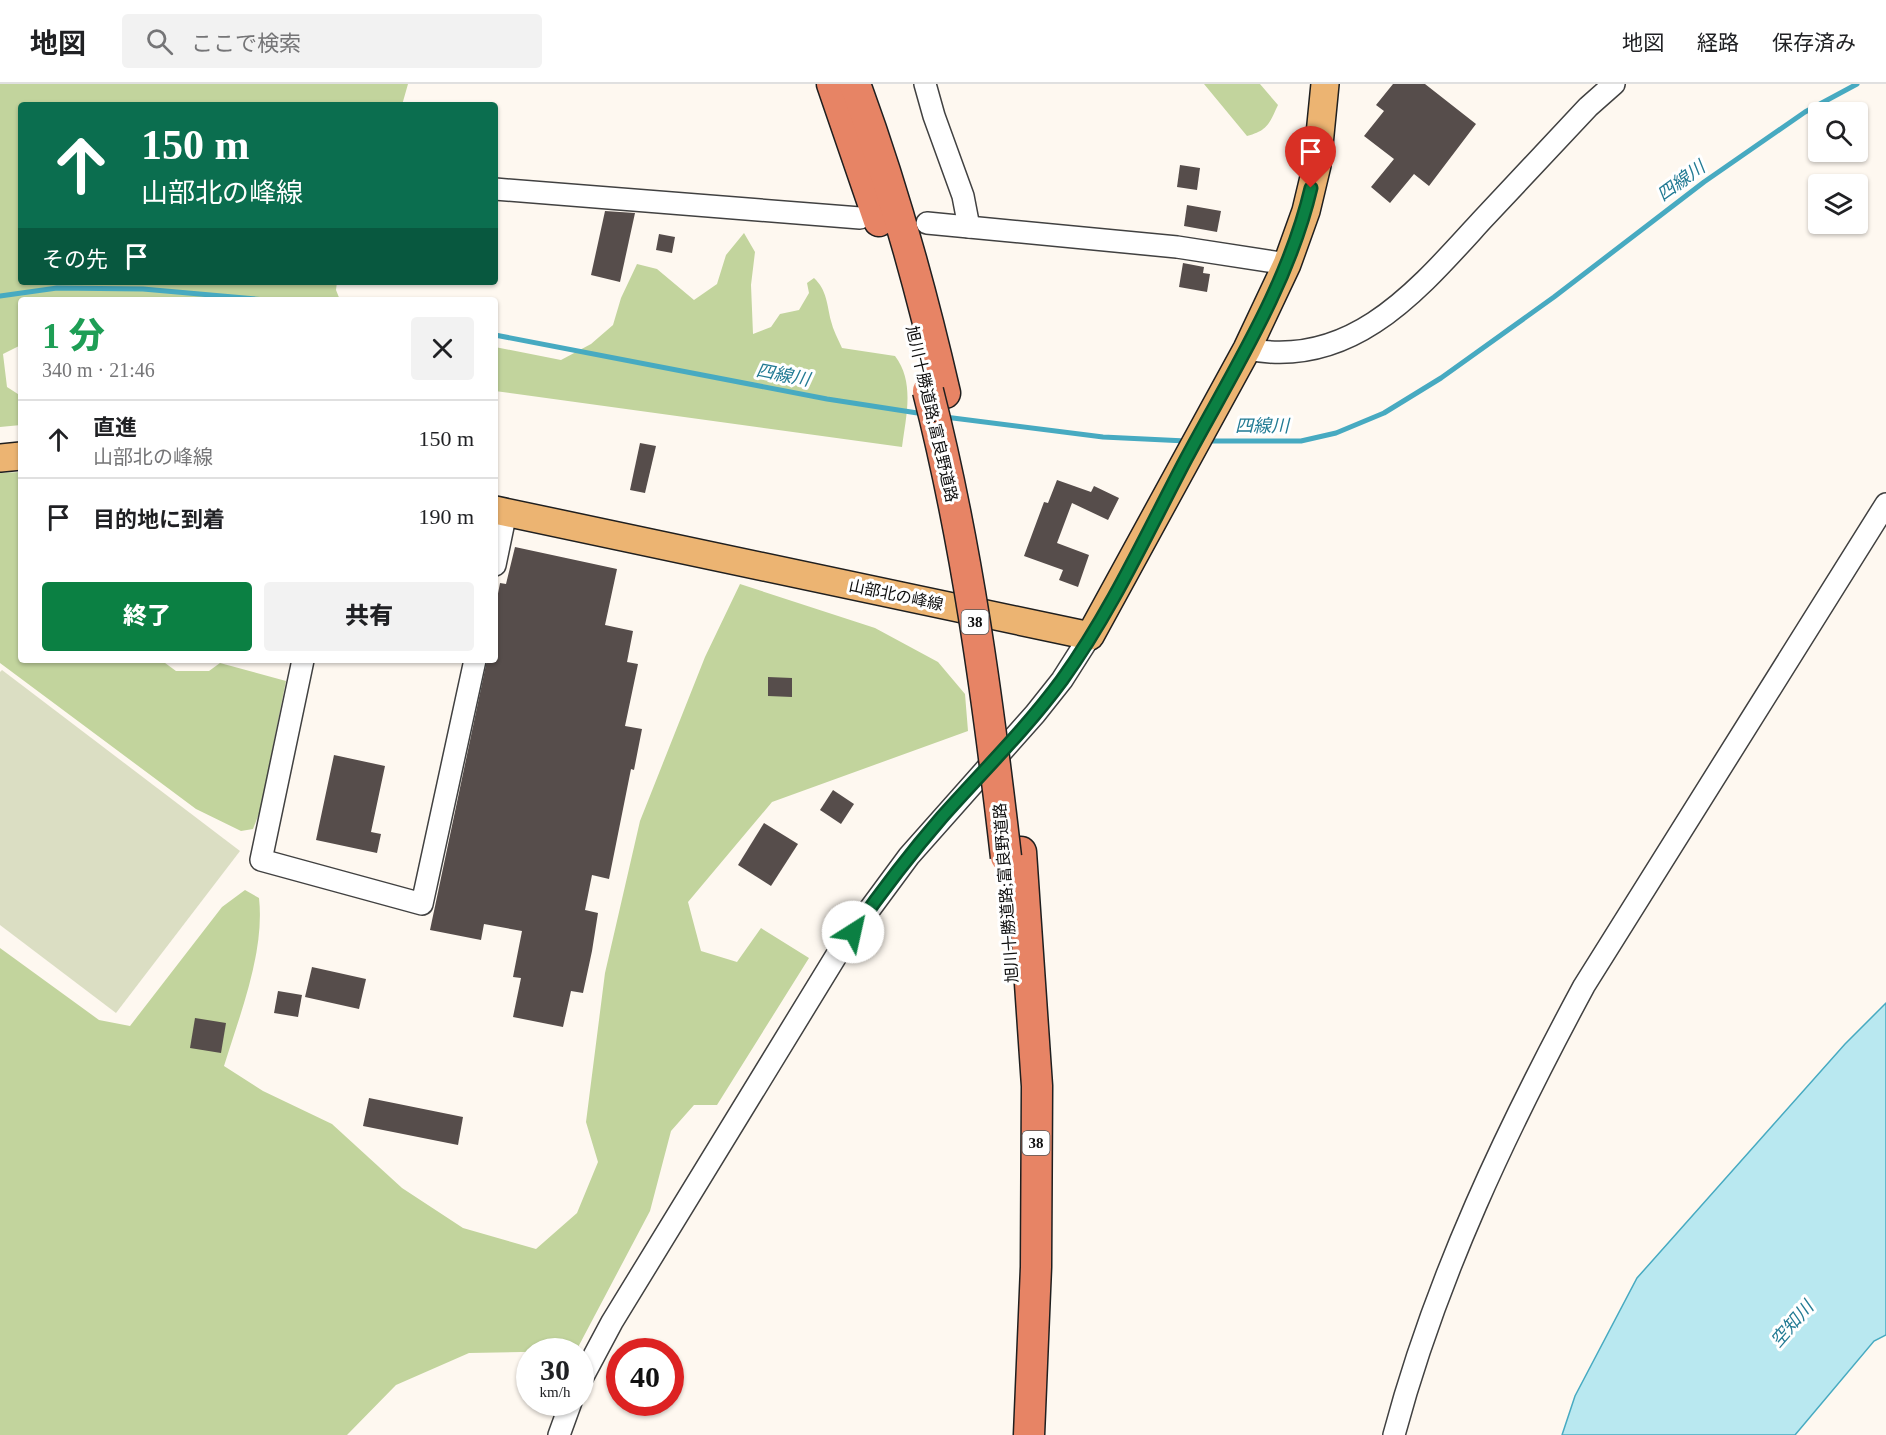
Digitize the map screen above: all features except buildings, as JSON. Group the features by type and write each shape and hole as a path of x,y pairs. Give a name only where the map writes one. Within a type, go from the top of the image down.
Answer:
{"highway":[{"name":"旭川十勝道路;富良野道路","path":"844,87 904,236 928,319 936,392 978,551 999,671 1013,854 1037,1086 1036,1267 1029,1435"},
{"name":"旭川十勝道路;富良野道路","path":"1010,1435 1018,1265 1018,1102 1013,854"}],"main road":[{"path":"1090,636 1135,558 1187,457 1247,349 1287,264 1306,211 1317,165 1325,84"},
{"path":"0,458 18,456"},
{"name":"山部北の峰線","path":"501,511 1090,636"}],"street":[{"path":"925,84 963,196 969,227"},
{"path":"1247,349 1271,354 1313,350 1350,337 1391,311 1431,274 1588,107 1614,84"},
{"path":"498,189 860,218"},
{"path":"927,223 1177,247 1287,264"},
{"path":"1394,1435 1404,1397 1460,1240 1499,1152 1549,1051 1584,986 1886,504"},
{"path":"498,538 501,511"},
{"path":"594,1356 612,1322 841,948 909,856 1035,714 1062,680 1090,636"},
{"path":"302,663 261,860 423,904 474,663"},
{"path":"558,1435 565,1416"}],"green space":[{"path":"0,84 408,84 403,102 18,102 18,285 337,285 339,297 18,297 18,346 3,354 7,387 18,394 18,425 0,427"},
{"path":"1204,84 1260,84 1278,105 1264,129 1247,136"},
{"path":"744,233 755,252 751,285 753,334 771,327 780,314 799,310 809,293 807,283 814,278 824,293 832,324 842,348 895,356 901,366 907,388 907,411 902,447 498,391 498,348 561,360 591,344 613,325 621,298 637,264 657,269 694,300 717,284 726,255"},
{"path":"18,472 18,663 165,663 176,671 209,671 220,663 286,681 260,811 253,829 241,831 196,809 0,663 0,473"},
{"path":"740,584 875,628 938,662 965,694 968,731 772,802 688,902 701,951 737,962 761,928 809,958 717,1105 694,1105 671,1131 650,1211 583,1338 516,1338 516,1352 469,1353 396,1385 347,1435 0,1435 0,948 99,1020 130,1026 222,907 245,890 259,898 258,940 250,983 224,1066 263,1091 332,1124 402,1188 463,1228 536,1249 577,1213 598,1162 586,1122 605,973 640,821 705,657"},
{"path":"2,670 240,851 116,1013 0,925 0,672"}],"water":[{"name":"空知川","path":"1886,1003 1886,1335 1874,1341 1795,1435 1562,1435 1575,1396 1637,1278 1845,1044"}],"waterway":[{"name":"四線川","path":"1205,441 1301,441 1336,433 1384,413 1441,378 1554,297 1704,182 1805,112 1857,84"},
{"name":"四線川","path":"0,296 57,288 143,289 232,297"},
{"name":"四線川","path":"498,336 827,399 924,414"},
{"name":"四線川","path":"945,417 1103,437 1186,441"}],"route":[{"path":"853,932 909,856 1035,714 1062,680 1090,636 1135,558 1269,305 1294,246 1311,188"}]}
